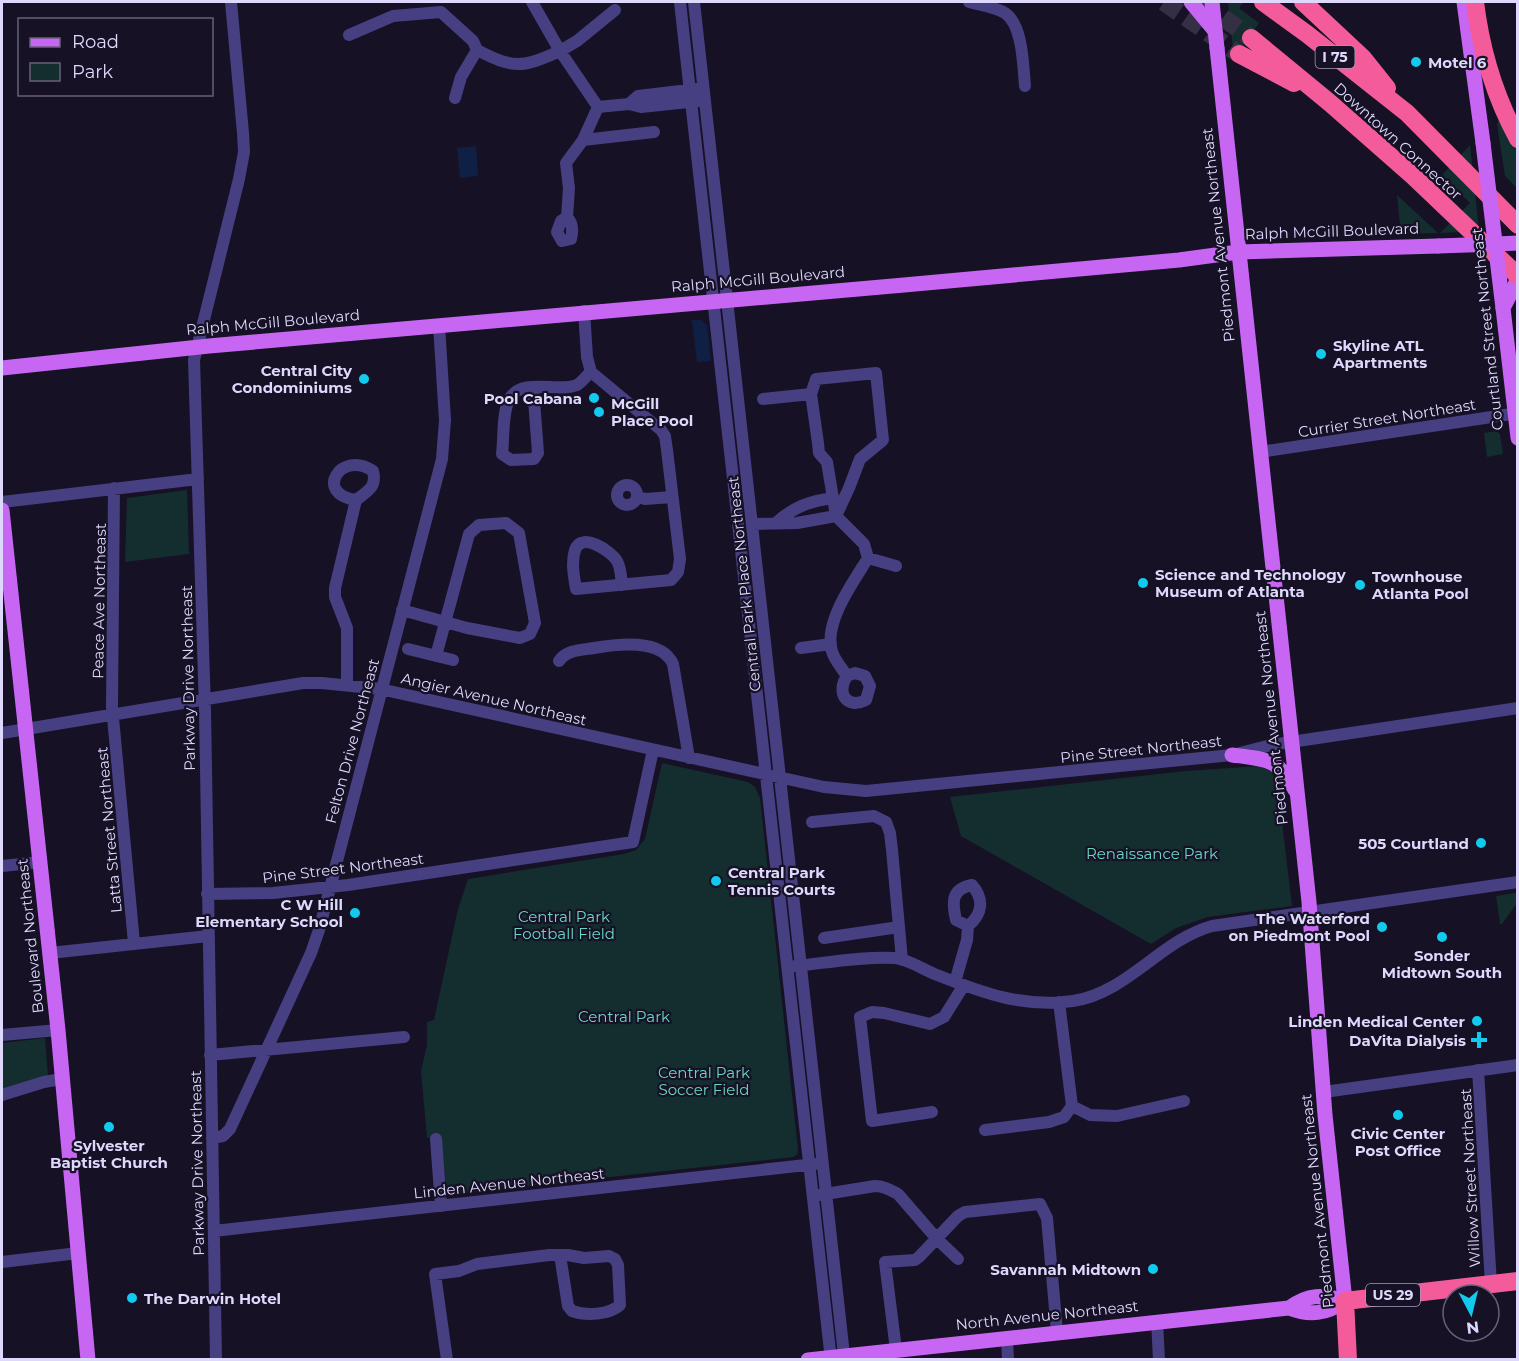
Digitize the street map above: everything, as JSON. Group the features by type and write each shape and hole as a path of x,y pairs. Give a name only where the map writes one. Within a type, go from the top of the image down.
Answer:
{"highway":[{"name":"Downtown Connector","path":"1263,2 1407,113 1518,225"},
{"path":"1303,2 1363,58 1407,113"},
{"path":"1475,2 1481,42 1491,79 1504,114 1518,139"},
{"name":"Downtown Connector","path":"1251,38 1413,176 1518,278"},
{"path":"1239,54 1330,103"},
{"name":"North Avenue Northeast","path":"1500,1283 1518,1281"},
{"name":"North Avenue Northeast","path":"1345,1301 1441,1290"},
{"name":"Piedmont Avenue Northeast","path":"1345,1301 1348,1359"}],"main road":[{"path":"1191,2 1215,31"},
{"name":"Piedmont Avenue Northeast","path":"1212,2 1310,912 1324,1092 1345,1301"},
{"name":"Courtland Street Northeast","path":"1464,2 1488,176 1518,438"},
{"path":"1488,176 1518,219"},
{"name":"Ralph McGill Boulevard","path":"2,368 197,347 1168,261 1238,252 1518,243"},
{"path":"1503,308 1518,278"},
{"name":"Boulevard Northeast","path":"2,510 58,1029 88,1359"},
{"path":"1232,755 1264,759 1275,763 1286,773 1298,797"},
{"name":"North Avenue Northeast","path":"808,1359 1289,1308 1304,1313 1332,1310 1345,1301"}],"street":[{"name":"Parkway Drive Northeast","path":"216,1359 204,700 194,360 244,152 231,2"},
{"path":"532,2 560,51 598,106"},
{"name":"Central Park Place Northeast","path":"680,2 690,96 753,524 823,1163 835,1357"},
{"name":"Central Park Place Northeast","path":"694,2 705,94 721,301 765,775 808,1164 835,1357"},
{"path":"969,2 1006,14 1012,21 1017,31 1025,86"},
{"path":"349,34 393,16 441,12 473,41 477,50 502,63 531,64 577,41 615,10"},
{"path":"454,98 461,77 477,50"},
{"path":"598,106 629,104 638,96 705,94"},
{"path":"567,217 569,188 566,163 583,140 598,106"},
{"path":"583,140 654,132"},
{"path":"584,312 587,357 591,372 661,430 665,436 667,450 680,559 678,572 671,580 622,585 576,589 574,552 582,543 593,543 615,558 619,563 622,585"},
{"name":"Felton Drive Northeast","path":"212,1138 224,1136 230,1129 311,953 330,887 442,459 445,420 440,325"},
{"path":"533,387 538,453 534,459 505,458 502,454 507,406 517,390 533,387 552,386 564,388 579,384 591,372"},
{"path":"836,516 860,459 883,440 876,373 816,379 811,394 819,453 827,462 836,516 864,544 868,558 845,595 832,629 831,649 847,676"},
{"path":"763,399 811,394"},
{"name":"Currier Street Northeast","path":"1260,452 1516,413"},
{"path":"2,502 198,479"},
{"name":"Peace Ave Northeast","path":"113,715 114,488"},
{"path":"638,497 658,499 672,497"},
{"path":"753,524 780,523 810,512 833,498"},
{"path":"348,685 348,628 335,597 335,588 356,500"},
{"path":"780,523 785,514 802,504 810,512 836,516"},
{"path":"402,610 444,622 520,638 530,634 535,623 519,533 506,523 479,525 469,534 444,622 436,656"},
{"path":"868,558 896,566"},
{"path":"559,661 563,655 572,651 624,644 659,650 670,657 674,664 689,758"},
{"path":"801,648 831,644"},
{"path":"408,649 453,660"},
{"name":"Angier Avenue Northeast","path":"2,733 303,684 348,685 380,689 765,775"},
{"name":"Pine Street Northeast","path":"765,775 824,787 867,791 1232,755 1292,742 1518,708"},
{"name":"Latta Street Northeast","path":"113,715 134,944"},
{"name":"Pine Street Northeast","path":"207,894 273,893 330,887 633,842 653,750"},
{"path":"812,822 874,816 886,822 890,833 902,960"},
{"path":"2,866 40,862"},
{"path":"786,967 896,958 1009,1000 1034,1004 1059,1002 1091,997 1126,979 1198,930 1212,926 1518,882"},
{"path":"932,1112 872,1121 860,1017 872,1012 884,1013 930,1024 944,1017 959,983 968,926"},
{"path":"824,938 899,927"},
{"path":"50,953 208,936"},
{"path":"985,1130 1049,1122 1064,1117 1072,1106 1059,1002"},
{"path":"2,1035 58,1029"},
{"path":"210,1055 404,1037"},
{"path":"1324,1092 1518,1065"},
{"name":"Willow Street Northeast","path":"1478,1070 1491,1283"},
{"path":"2,1095 62,1079"},
{"path":"1072,1106 1090,1115 1117,1116 1184,1101"},
{"path":"436,1139 441,1206"},
{"path":"808,1164 823,1163"},
{"name":"Linden Avenue Northeast","path":"214,1231 808,1164"},
{"path":"812,1196 881,1186 898,1194 937,1239 958,1258"},
{"path":"897,1350 885,1262 915,1260 958,1216 965,1212 1040,1203 1047,1218 1057,1332"},
{"path":"2,1262 78,1253"},
{"path":"447,1359 435,1274 459,1271 477,1264 560,1255 584,1258 609,1256 615,1259 619,1272 620,1305 602,1313 572,1311 567,1302 560,1255"},
{"path":"1157,1321 1160,1359"},
{"path":"1007,1338 1008,1359"}],"green space":[{"path":"1228,2 1244,2 1239,8 1259,23 1234,59"},
{"path":"1500,116 1517,152 1517,188 1505,176 1497,124"},
{"path":"1470,145 1479,231 1440,233 1470,203 1442,175"},
{"path":"1397,195 1438,233 1401,234"},
{"path":"1496,431 1500,434 1503,454 1487,457 1484,433"},
{"path":"187,490 189,554 125,562 127,498"},
{"name":"Central Park","path":"662,763 748,782 755,787 760,798 797,1155 447,1195 441,1137 427,1138 421,1071 427,1045 427,1022 434,1020 458,909 468,879 624,854 636,850 645,839"},
{"name":"Renaissance Park","path":"1259,766 1270,771 1277,780 1292,906 1208,917 1176,928 1151,944 961,836 950,797 1186,771"},
{"path":"1515,893 1517,903 1500,924 1496,896"},
{"path":"45,1038 48,1076 2,1090 2,1043"}],"water":[{"path":"476,146 478,176 460,178 457,148"},
{"path":"692,320 701,320 707,325 711,361 697,362"}],"tunnel":[{"path":"1164,2 1239,54"},
{"path":"1201,2 1251,38"}],"place":[{"name":"Motel 6","path":"1416,62"},
{"name":"Skyline ATL Apartments","path":"1321,354"},
{"name":"Central City Condominiums","path":"364,379"},
{"name":"Pool Cabana","path":"594,398"},
{"name":"McGill Place Pool","path":"599,412"},
{"name":"Science and Technology Museum of Atlanta","path":"1143,583"},
{"name":"Townhouse Atlanta Pool","path":"1360,585"},
{"name":"505 Courtland","path":"1481,843"},
{"name":"Central Park Tennis Courts","path":"716,881"},
{"name":"C W Hill Elementary School","path":"355,913"},
{"name":"The Waterford on Piedmont Pool","path":"1382,927"},
{"name":"Sonder Midtown South","path":"1442,937"},
{"name":"Linden Medical Center","path":"1477,1021"},
{"name":"DaVita Dialysis","path":"1479,1040"},
{"name":"Civic Center Post Office","path":"1398,1115"},
{"name":"Sylvester Baptist Church","path":"109,1127"},
{"name":"Savannah Midtown","path":"1153,1269"},
{"name":"The Darwin Hotel","path":"132,1298"}],"park label":[{"name":"Central Park Football Field","path":"564,924"},
{"name":"Central Park Soccer Field","path":"704,1080"}]}
